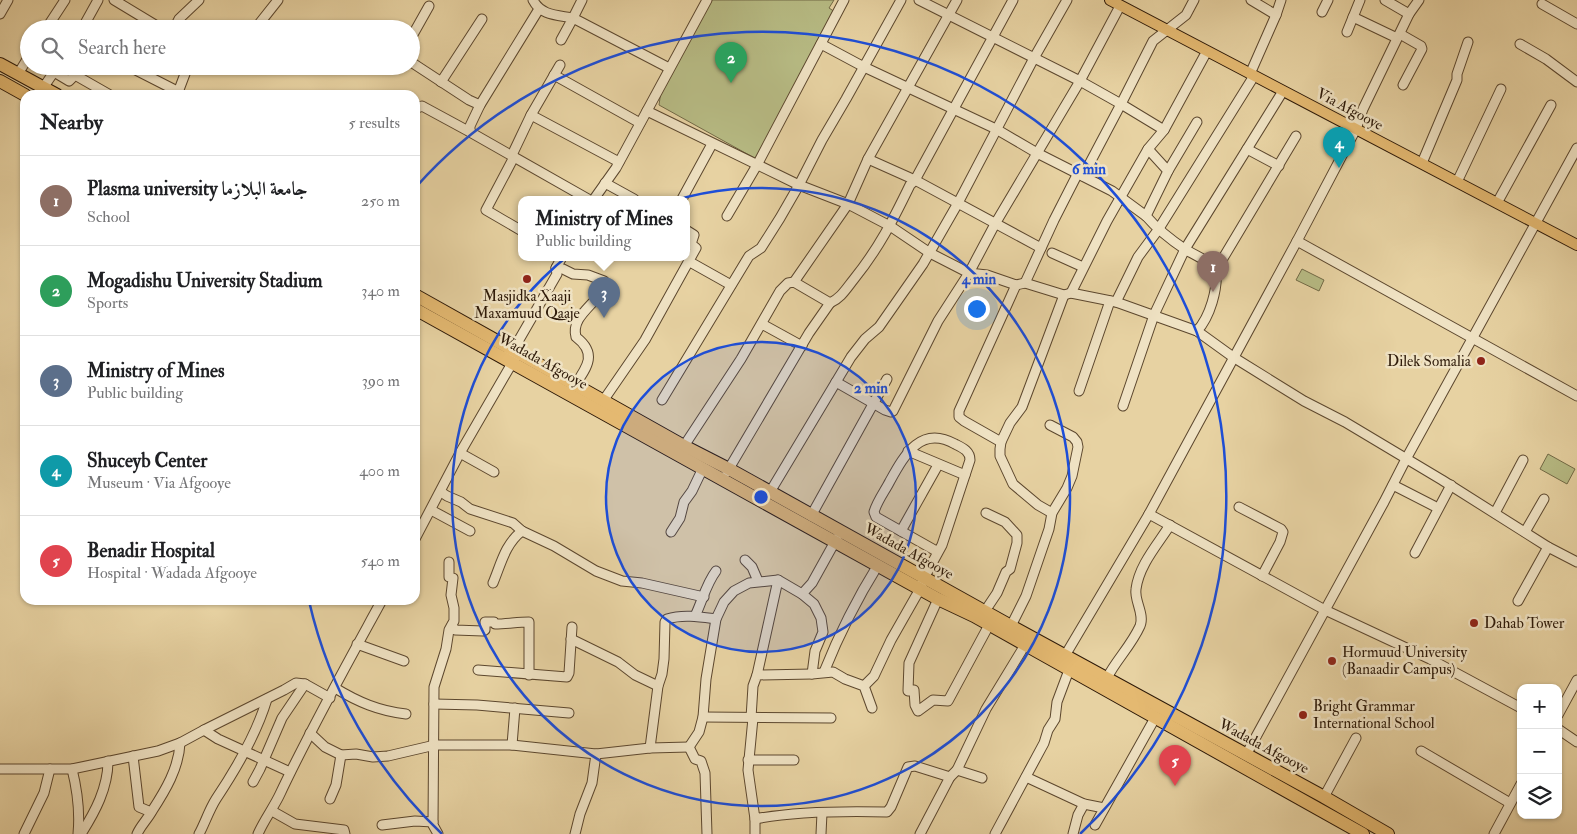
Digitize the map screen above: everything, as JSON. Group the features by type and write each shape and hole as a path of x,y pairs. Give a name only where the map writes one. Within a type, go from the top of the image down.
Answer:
{"highway":[{"path":"0,64 47,90"},
{"path":"0,81 20,92"},
{"name":"Wadada Afgooye","path":"420,298 512,356 922,583 938,599 989,625 1008,631 1066,662 1155,718 1362,834"},
{"name":"Wadada Afgooye","path":"420,311 575,385 683,451 703,468 726,474 770,492 811,516 878,565 985,612 1025,646 1108,678 1324,797 1381,832"}],"main road":[{"name":"Via Afgooye","path":"1110,0 1577,245"}],"street":[{"path":"0,14 8,0"},
{"path":"52,20 65,0"},
{"path":"87,20 98,0"},
{"path":"114,0 147,20"},
{"path":"178,20 200,0"},
{"path":"262,20 278,0"},
{"path":"533,0 547,14 573,18 627,48 669,68"},
{"path":"561,40 582,0"},
{"path":"596,196 616,168 707,0"},
{"path":"727,216 758,165 844,0"},
{"path":"662,400 749,256 761,248 799,185 822,140 901,0"},
{"path":"919,0 1080,81 1164,130"},
{"path":"794,282 848,204 868,158 957,0"},
{"path":"726,474 802,346 830,303 842,296 872,256 1013,0"},
{"path":"770,492 858,346 879,327 930,253 1067,0"},
{"path":"1002,442 964,421 959,417 959,411 1020,284 1080,174 1121,104 1153,41 1186,15 1194,0"},
{"path":"1250,0 1276,15"},
{"path":"1079,391 1113,302 1138,257 1158,230 1252,75 1282,0"},
{"path":"1322,12 1328,0"},
{"path":"1347,32 1360,0"},
{"path":"1385,0 1409,14"},
{"path":"995,834 1044,743 1048,730 1055,720 1066,662 1297,241 1356,129 1363,109 1409,14 1419,0"},
{"path":"1542,4 1577,24"},
{"path":"420,22 429,6"},
{"path":"836,382 885,410 894,411 938,320 969,273 995,224 1080,81 1120,6"},
{"path":"470,132 470,126 480,105 540,9"},
{"path":"1353,17 1421,46 1422,50 1403,86"},
{"path":"441,82 482,19"},
{"path":"1422,164 1457,80 1457,74 1462,65 1463,54 1468,42"},
{"path":"821,44 864,67 996,129 1121,197 1146,216 1158,230 1209,263 1216,270"},
{"path":"1520,44 1546,58 1577,82"},
{"path":"1052,513 1013,484 1000,456 1002,442 1010,423 1022,406 1067,294 1148,148 1164,130 1207,51"},
{"path":"518,229 486,210 531,115 560,65"},
{"path":"420,68 469,100 480,105"},
{"path":"43,88 52,75"},
{"path":"62,75 69,81 75,75 101,90"},
{"path":"144,75 171,90"},
{"path":"179,90 185,75"},
{"path":"554,75 640,123"},
{"path":"1457,182 1501,89"},
{"path":"1124,406 1154,315 1185,249 1283,91"},
{"path":"1497,203 1551,105"},
{"path":"420,107 422,106 470,132 583,196"},
{"path":"647,111 799,185 848,204 890,226 930,253 969,273 987,275 1020,284 1113,302 1197,331 1233,357 1304,401 1345,422 1451,485 1548,547 1577,562"},
{"path":"531,115 619,162"},
{"path":"1146,216 1168,171 1197,122"},
{"path":"1197,331 1210,310 1217,280 1216,270 1296,136"},
{"path":"684,196 712,144"},
{"path":"1148,148 1168,171"},
{"path":"1246,755 1577,148"},
{"path":"1247,150 1279,166"},
{"path":"868,158 915,180 1040,248"},
{"path":"605,183 629,196"},
{"path":"603,401 645,340 690,262 696,248 691,244 694,235 690,232"},
{"path":"1297,241 1577,396"},
{"path":"1052,253 1083,267"},
{"path":"420,530 512,356 516,345 557,274 556,268 560,261"},
{"path":"690,262 731,285"},
{"path":"556,268 604,281 605,289 601,300 594,301 580,317 574,331 576,337 585,344 590,358 575,385"},
{"path":"683,451 741,359 780,291 788,283 794,282 830,303"},
{"path":"762,324 802,346"},
{"path":"811,516 887,379"},
{"path":"1008,631 1026,596 1049,529 1052,513 1072,476 1078,447 1073,437 1050,426"},
{"path":"864,686 874,676 938,552 948,530 970,460 970,455 965,449 946,439 934,437 908,451 874,512 876,517 938,552"},
{"path":"908,451 965,475"},
{"path":"460,453 494,472"},
{"path":"1495,513 1523,460"},
{"path":"901,531 938,464"},
{"path":"670,532 680,518 684,502 692,491 703,468"},
{"path":"1393,485 1434,506"},
{"path":"1415,554 1451,485"},
{"path":"441,492 470,509 513,523 522,531 554,546 596,571 622,581 642,583 704,596"},
{"path":"1525,532 1544,498"},
{"path":"1239,507 1281,529 1283,532 1280,542 1262,576"},
{"path":"431,510 470,532"},
{"path":"985,612 1006,572 1010,569 1017,542 1017,535 1005,522 986,513"},
{"path":"1148,514 1324,610 1430,659 1517,706"},
{"path":"1108,678 1113,666 1126,652 1140,626 1141,618 1136,588 1148,560 1170,525"},
{"path":"493,582 503,554 515,536 522,531"},
{"path":"802,594 812,583 837,536"},
{"path":"1518,601 1548,547"},
{"path":"745,560 752,567 758,582"},
{"path":"438,834 433,822 434,687 454,621 451,595 452,578 449,577 449,562"},
{"path":"824,672 838,636 878,565"},
{"path":"695,616 710,579 716,571"},
{"path":"755,834 748,760 753,686 778,580"},
{"path":"689,747 699,732 703,717 706,679 716,619 724,602 734,590 749,582 778,580 802,594 814,604 821,618 823,632 815,651 812,674"},
{"path":"938,599 909,663 908,691 914,690 915,705 918,711 934,700 948,701 989,625"},
{"path":"258,834 261,826 272,811 310,733 379,605"},
{"path":"650,748 658,686 664,659 666,622 672,617 695,616 716,619"},
{"path":"452,626 455,630 483,631 485,630 485,622 494,622 495,624 529,622 530,675"},
{"path":"478,670 567,677 569,673 572,627"},
{"path":"571,640 618,662 635,675 658,686"},
{"path":"357,644 404,661"},
{"path":"920,834 950,777 957,770 986,709 1025,646"},
{"path":"756,675 833,672 864,686 872,708"},
{"path":"1562,708 1577,680"},
{"path":"0,769 72,768 158,751 180,743 296,683 305,684 330,698"},
{"path":"253,782 282,718 305,684"},
{"path":"335,688 355,700 377,709 406,714"},
{"path":"199,834 261,720 267,699"},
{"path":"434,704 569,713"},
{"path":"512,745 515,708"},
{"path":"703,717 831,718"},
{"path":"1095,825 1155,718"},
{"path":"204,730 218,739 290,772"},
{"path":"1562,732 1577,742"},
{"path":"310,733 325,747 341,755 356,754 373,757 388,756 434,745 512,745 596,754 650,748 689,747"},
{"path":"1324,797 1356,738"},
{"path":"137,834 171,779 180,743"},
{"path":"689,747 695,759 701,761 705,773 707,834"},
{"path":"1421,751 1510,803"},
{"path":"575,834 580,814 592,783 596,754"},
{"path":"330,799 336,785 341,755"},
{"path":"133,756 139,807 151,812"},
{"path":"748,760 794,760"},
{"path":"80,834 90,820 106,785 108,761"},
{"path":"755,819 769,816 822,813 887,812 891,807 907,769 911,765 950,777"},
{"path":"72,768 75,780 80,834"},
{"path":"24,834 44,793 50,769"},
{"path":"957,770 982,778"},
{"path":"1026,777 1084,804 1104,808"},
{"path":"1494,834 1517,791"},
{"path":"1073,834 1078,815 1084,804"},
{"path":"272,811 295,824 344,830 345,834"},
{"path":"821,834 822,813"},
{"path":"382,825 415,821 433,822"}],"green space":[{"path":"711,0 834,0 829,8 835,12 758,160 659,105 661,91"},
{"path":"1302,269 1324,280 1319,291 1296,280"},
{"path":"1548,454 1575,469 1567,484 1540,469"}],"place":[{"name":"Mogadishu University Stadium","path":"731,83"},
{"name":"Shuceyb Center","path":"1339,168"},
{"name":"Masjidka Xaaji Maxamuud Qaaje","path":"527,279"},
{"name":"Plasma university جامعة البلازما","path":"1213,292"},
{"name":"Ministry of Mines","path":"604,318"},
{"name":"Dilek Somalia","path":"1481,361"},
{"name":"Dahab Tower","path":"1474,623"},
{"name":"Hormuud University (Banaadir Campus)","path":"1332,661"},
{"name":"Bright Grammar International School","path":"1303,715"},
{"name":"Benadir Hospital","path":"1175,786"}]}
